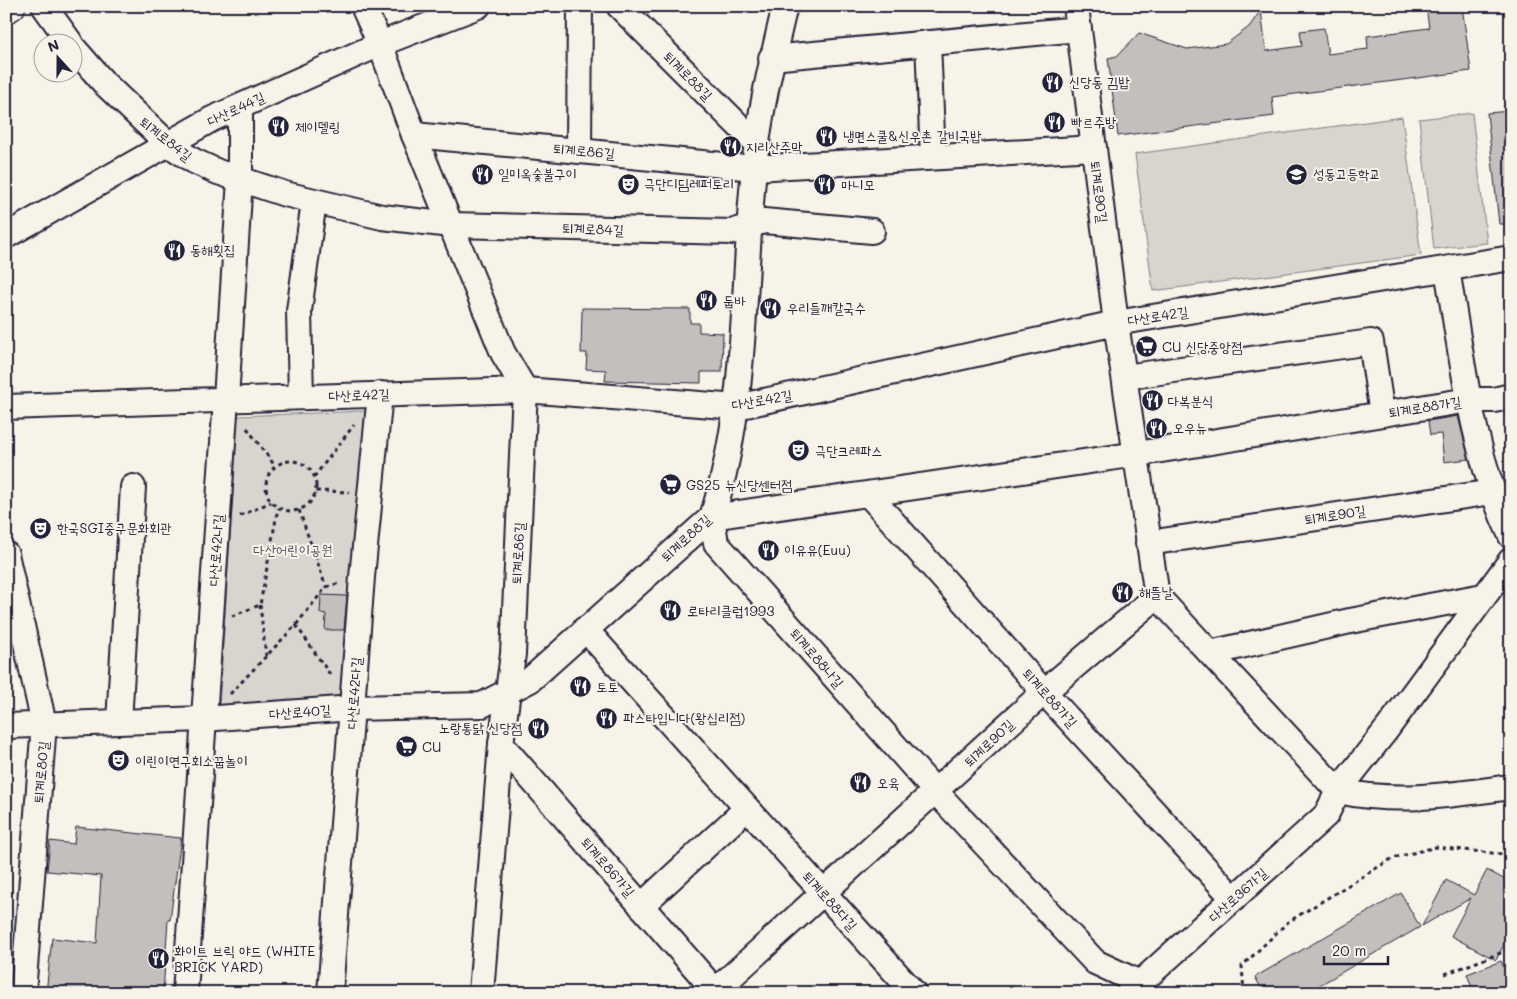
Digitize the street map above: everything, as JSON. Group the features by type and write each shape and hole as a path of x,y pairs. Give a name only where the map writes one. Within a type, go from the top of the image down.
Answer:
{"main road":[{"path":"6,9 11,6"}],"street":[{"path":"44,6 63,32"},
{"path":"363,6 380,44 414,135 503,353 525,390"},
{"name":"다산로44길","path":"6,236 212,119 380,44 478,6"},
{"path":"579,151 580,6"},
{"name":"퇴계로88길","path":"619,6 756,157"},
{"name":"퇴계로88길","path":"508,692 530,680 712,517 724,480 737,407 756,157 772,58 785,6"},
{"path":"772,58 928,43 1078,18"},
{"name":"퇴계로90길","path":"936,792 1044,692 1157,596 1116,323 1078,18"},
{"path":"928,43 933,157"},
{"name":"퇴계로84길","path":"82,57 112,91 168,144 194,161 240,179 314,201 382,217 451,224 732,232 764,221 872,231"},
{"name":"다산로42나길","path":"185,993 240,179 240,107"},
{"name":"퇴계로86길","path":"414,135 579,151 756,157"},
{"path":"756,157 933,157 1094,148"},
{"path":"301,397 299,312 314,201"},
{"name":"다산로42길","path":"6,407 525,390 737,407 1116,323 1511,258"},
{"path":"1447,269 1469,400"},
{"name":"퇴계로88가길","path":"1125,377 1371,342 1382,414"},
{"name":"퇴계로86길","path":"481,993 501,744 513,654 525,390"},
{"name":"다산로42다길","path":"330,993 362,577 380,394"},
{"name":"퇴계로88가길","path":"712,517 1137,454 1469,400 1494,400 1511,396"},
{"name":"퇴계로88가길","path":"1469,400 1496,506 1511,536"},
{"path":"119,722 133,487"},
{"name":"퇴계로90길","path":"1148,543 1493,492"},
{"name":"퇴계로88가길","path":"869,494 1044,692 1234,899"},
{"name":"퇴계로88나길","path":"712,517 716,543 936,792 1094,962 1135,988"},
{"name":"퇴계로80길","path":"6,554 44,724 23,993"},
{"path":"1338,791 1388,729 1510,561"},
{"path":"1157,596 1338,791 1370,798 1434,798 1511,787"},
{"path":"1210,653 1350,621 1483,596"},
{"name":"퇴계로88다길","path":"585,629 914,993"},
{"name":"다산로40길","path":"6,726 203,719 352,708 482,705 508,692"},
{"name":"퇴계로86가길","path":"501,744 715,992 823,894"},
{"name":"다산로36가길","path":"1135,988 1326,816 1338,791"},
{"path":"823,894 936,792"},
{"path":"641,906 746,809"}],"path":[{"path":"314,477 380,394"},
{"path":"226,399 275,466"},
{"path":"283,462 299,462 307,466 314,477 316,491 309,504 299,510 286,511 278,508 267,496 266,479 275,466 283,462"},
{"path":"316,491 360,493 371,496"},
{"path":"217,526 271,502"},
{"path":"266,656 260,605 278,508"},
{"path":"299,510 326,587"},
{"path":"203,719 296,625 326,587 362,577"},
{"path":"210,624 260,605"},
{"path":"296,625 352,708"},
{"path":"1244,993 1242,966 1288,922 1393,858 1436,847 1511,855"},
{"path":"1444,974 1511,949"}],"green space":[{"path":"1472,113 1487,243 1434,249 1419,119"},
{"path":"1402,117 1421,255 1153,291 1135,154"},
{"name":"다산어린이공원","path":"365,411 347,698 219,706 238,416"}],"building":[{"path":"1426,6 1462,6 1471,71 1272,97 1274,116 1118,136 1108,58 1117,56 1139,33 1187,49 1226,44 1249,27 1261,10 1266,51 1302,46 1300,31 1324,28 1328,54 1368,49 1367,36 1429,28"},
{"path":"1511,111 1511,224 1499,224 1487,113"},
{"path":"582,308 690,309 690,323 699,323 699,332 723,333 722,372 701,372 701,383 605,381 606,370 586,369 587,353 581,353"},
{"path":"1458,416 1469,459 1444,462 1441,434 1430,435 1428,421"},
{"path":"321,595 347,596 344,630 325,630 326,614 320,613"},
{"path":"76,827 181,838 170,920 168,920 163,993 46,993 52,938 97,943 101,876 47,871 50,841 74,844"},
{"path":"1487,870 1511,883 1511,931 1496,960 1451,936 1471,898 1422,926 1446,880 1474,895"},
{"path":"1401,893 1420,927 1306,993 1264,993 1255,977"},
{"path":"1501,961 1511,986 1511,993 1474,993 1467,974"}],"place":[{"name":"신당동 김밥","path":"1053,82"},
{"name":"빠르주방","path":"1055,122"},
{"name":"제이델링","path":"279,127"},
{"name":"냉면스쿨&신우촌 갈비국밥","path":"827,136"},
{"name":"지리산주막","path":"730,147"},
{"name":"일미옥숯불구이","path":"482,174"},
{"name":"성동고등학교","path":"1297,174"},
{"name":"극단디딤레퍼토리","path":"628,184"},
{"name":"마니모","path":"825,185"},
{"name":"동해횟집","path":"174,250"},
{"name":"둡바","path":"707,301"},
{"name":"우리들깨칼국수","path":"771,308"},
{"name":"CU 신당중앙점","path":"1146,347"},
{"name":"다복분식","path":"1152,401"},
{"name":"오우뉴","path":"1157,428"},
{"name":"극단크레파스","path":"799,451"},
{"name":"GS25 뉴신당센터점","path":"670,485"},
{"name":"한국SGI중구문화회관","path":"41,528"},
{"name":"이유유(Euu)","path":"768,550"},
{"name":"해뜰날","path":"1123,592"},
{"name":"로타리클럽1993","path":"671,611"},
{"name":"토토","path":"580,687"},
{"name":"파스타입니다(왕십리점)","path":"607,718"},
{"name":"노랑통닭 신당점","path":"538,728"},
{"name":"CU","path":"406,747"},
{"name":"이린이연구회소꿉놀이","path":"119,761"},
{"name":"오육","path":"861,783"},
{"name":"화이트 브릭 야드 (WHITE BRICK YARD)","path":"158,959"}]}
